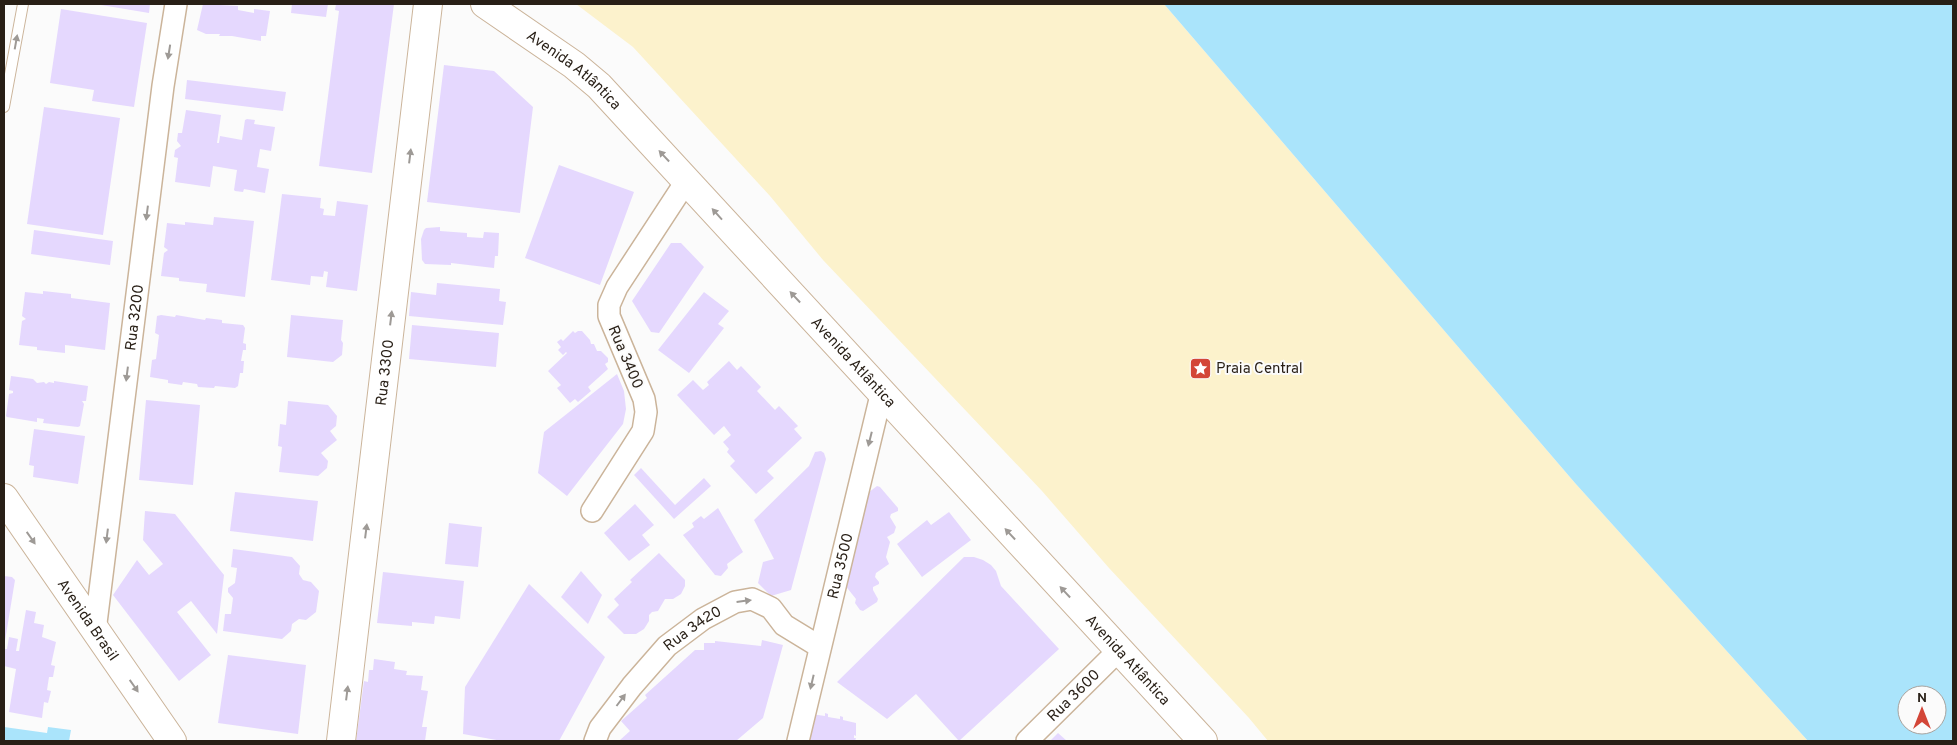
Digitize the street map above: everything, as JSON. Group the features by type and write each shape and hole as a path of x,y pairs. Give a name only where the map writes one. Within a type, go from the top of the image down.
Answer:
{"main road":[{"name":"Rua 3300","path":"341,741 428,4"},
{"name":"Avenida Atlântica","path":"485,4 574,65 599,86 1203,741"},
{"name":"Avenida Brasil","path":"4,498 172,741"}],"street":[{"name":"Rua 3200","path":"95,630 163,86 176,4"},
{"name":"Rua 3400","path":"592,511 643,431 646,412 644,399 609,316 609,306 617,287 687,180"},
{"name":"Rua 3500","path":"798,741 882,391"},
{"name":"Rua 3420","path":"594,741 600,728 621,700 668,646 703,619 735,602 752,599 771,608 784,625 820,647"},
{"name":"Rua 3600","path":"1027,741 1119,650"}],"lane":[{"path":"4,107 23,4"}],"sand":[{"name":"Praia Central","path":"576,4 1164,4 1575,483 1808,741 1268,741 1249,718 1109,568 1042,491 823,260 770,196 633,47"}],"water":[{"path":"1164,4 1953,4 1953,741 1808,741 1575,483"},
{"path":"4,727 47,733 48,727 71,730 69,741 4,741"}],"building":[{"path":"95,4 150,4 149,13"},
{"path":"203,4 238,6 238,10 254,13 254,9 270,11 266,36 261,36 261,41 232,36 219,36 220,34 206,34 197,30"},
{"path":"292,4 328,4 326,17 291,13"},
{"path":"336,4 394,4 372,173 319,166 339,11 335,10"},
{"path":"61,9 147,23 134,107 92,101 94,90 50,83"},
{"path":"444,65 494,71 533,107 520,213 427,202"},
{"path":"187,80 286,92 283,111 185,99"},
{"path":"44,107 120,118 103,235 27,224"},
{"path":"186,110 221,115 217,143 219,143 220,136 242,140 245,120 247,119 255,120 254,124 275,127 271,151 260,149 257,167 269,169 265,193 244,189 243,192 235,191 237,170 213,166 210,187 175,182 178,158 174,157 175,150 181,146 177,141 178,133 182,133"},
{"path":"559,165 634,192 600,285 525,258"},
{"path":"282,194 321,198 320,208 324,209 323,215 335,216 337,201 368,205 357,291 326,287 328,272 324,271 323,277 311,276 310,285 271,280"},
{"path":"214,217 254,221 245,297 206,292 207,284 179,281 179,278 161,276 164,253 168,250 164,247 167,223 185,225 185,222 213,225"},
{"path":"440,227 440,231 467,233 467,237 483,238 484,232 499,233 498,256 495,256 494,268 451,263 451,265 425,264 422,260 421,239 424,230 426,228"},
{"path":"34,230 113,241 110,265 31,254"},
{"path":"671,243 681,243 704,267 659,333 651,332 632,301"},
{"path":"437,283 500,289 499,301 506,302 503,325 409,316 411,292 436,295"},
{"path":"43,291 71,294 71,298 110,303 105,350 65,345 65,353 37,350 37,347 19,345 22,321 26,319 22,316 25,292 43,294"},
{"path":"704,292 729,311 718,324 724,328 689,373 658,350"},
{"path":"176,315 205,320 206,318 222,320 222,323 243,325 245,328 243,343 246,344 246,350 243,350 241,361 244,361 243,373 240,373 238,386 235,388 198,387 197,384 183,382 182,385 168,383 168,380 150,377 152,360 156,359 159,335 155,333 157,316 175,317"},
{"path":"291,315 343,320 342,355 333,362 287,357"},
{"path":"412,325 499,333 496,367 409,359"},
{"path":"573,331 575,333 582,331 591,344 594,344 597,351 601,351 608,358 608,362 605,364 608,369 588,387 591,391 578,402 575,399 570,403 557,388 561,385 548,371 567,353 563,355 558,350 561,347 557,342 561,339 563,341"},
{"path":"729,361 737,370 741,366 761,387 757,391 775,410 779,406 798,426 794,429 802,438 767,471 774,478 756,494 730,466 735,461 727,452 729,449 723,442 731,435 724,426 714,435 677,395 693,380 703,390 709,385 707,382"},
{"path":"617,374 624,391 626,409 623,424 567,496 538,473 544,432"},
{"path":"11,376 33,379 37,383 44,382 46,384 49,382 54,383 54,381 88,386 86,401 82,401 84,404 80,426 43,423 44,419 37,418 37,422 7,417 9,394 13,393 13,391 9,390"},
{"path":"146,400 200,405 193,485 139,480"},
{"path":"288,401 328,405 337,416 336,426 330,431 337,440 321,453 328,461 327,468 318,476 279,472 282,447 278,446 280,424 286,425"},
{"path":"34,429 85,436 78,484 33,477 34,466 29,465"},
{"path":"821,451 826,459 791,590 771,596 758,583 763,562 774,559 754,520 809,466 815,452"},
{"path":"641,468 675,505 704,478 711,486 674,519 634,475"},
{"path":"877,486 898,508 898,511 891,514 890,517 896,527 894,533 887,537 890,542 886,557 889,564 876,573 875,577 879,582 879,584 873,587 878,599 877,602 863,611 855,603 856,599 844,584 864,496"},
{"path":"235,492 318,501 313,541 230,531"},
{"path":"635,504 654,525 642,535 650,545 629,561 604,533"},
{"path":"718,508 743,552 727,564 728,568 721,576 715,575 683,535 694,527 692,523 701,516 704,519"},
{"path":"145,511 175,514 224,575 217,634 191,601 177,612 211,655 179,681 113,595 137,560 149,575 163,564 143,540"},
{"path":"949,512 971,540 922,577 897,544 927,520 931,525"},
{"path":"449,523 482,527 478,567 445,564"},
{"path":"233,549 292,557 300,566 299,574 303,580 311,582 319,591 316,612 306,620 299,619 292,624 291,631 282,639 223,631 225,614 231,614 233,598 228,592 228,588 235,583 237,568 231,567"},
{"path":"659,553 685,580 685,586 681,594 673,599 665,599 658,611 652,612 649,615 649,621 644,629 636,634 624,634 607,617 619,605 614,599 632,582 630,580"},
{"path":"964,557 974,557 991,565 996,571 1001,586 1059,649 959,741 916,694 887,719 837,682"},
{"path":"581,571 602,595 588,624 561,597"},
{"path":"383,572 464,581 460,619 435,616 434,624 412,622 412,626 377,623"},
{"path":"4,576 12,577 15,580 5,641"},
{"path":"529,584 605,657 559,741 502,741 463,734 465,687"},
{"path":"26,610 36,612 34,623 44,625 42,637 56,642 51,665 55,666 53,677 49,677 47,690 51,691 48,703 44,702 42,718 9,712 16,669 4,666 4,649 7,649 9,637 18,639 16,651 19,651"},
{"path":"762,640 783,645 763,718 736,741 620,740 630,731 621,721 647,698 645,695 695,650 704,650 704,643 715,643 715,641 761,646"},
{"path":"228,655 306,665 298,734 218,723"},
{"path":"374,659 395,662 394,669 407,671 406,675 423,676 421,690 428,691 422,727 427,727 425,741 356,741 364,681 368,682 369,670 373,670"},
{"path":"825,713 828,714 828,717 840,719 840,716 843,717 843,720 856,723 855,741 808,741 811,731 811,714 825,716"},
{"path":"1058,733 1067,741 1050,741"}],"place":[{"name":"Praia Central","path":"1200,368"}]}
